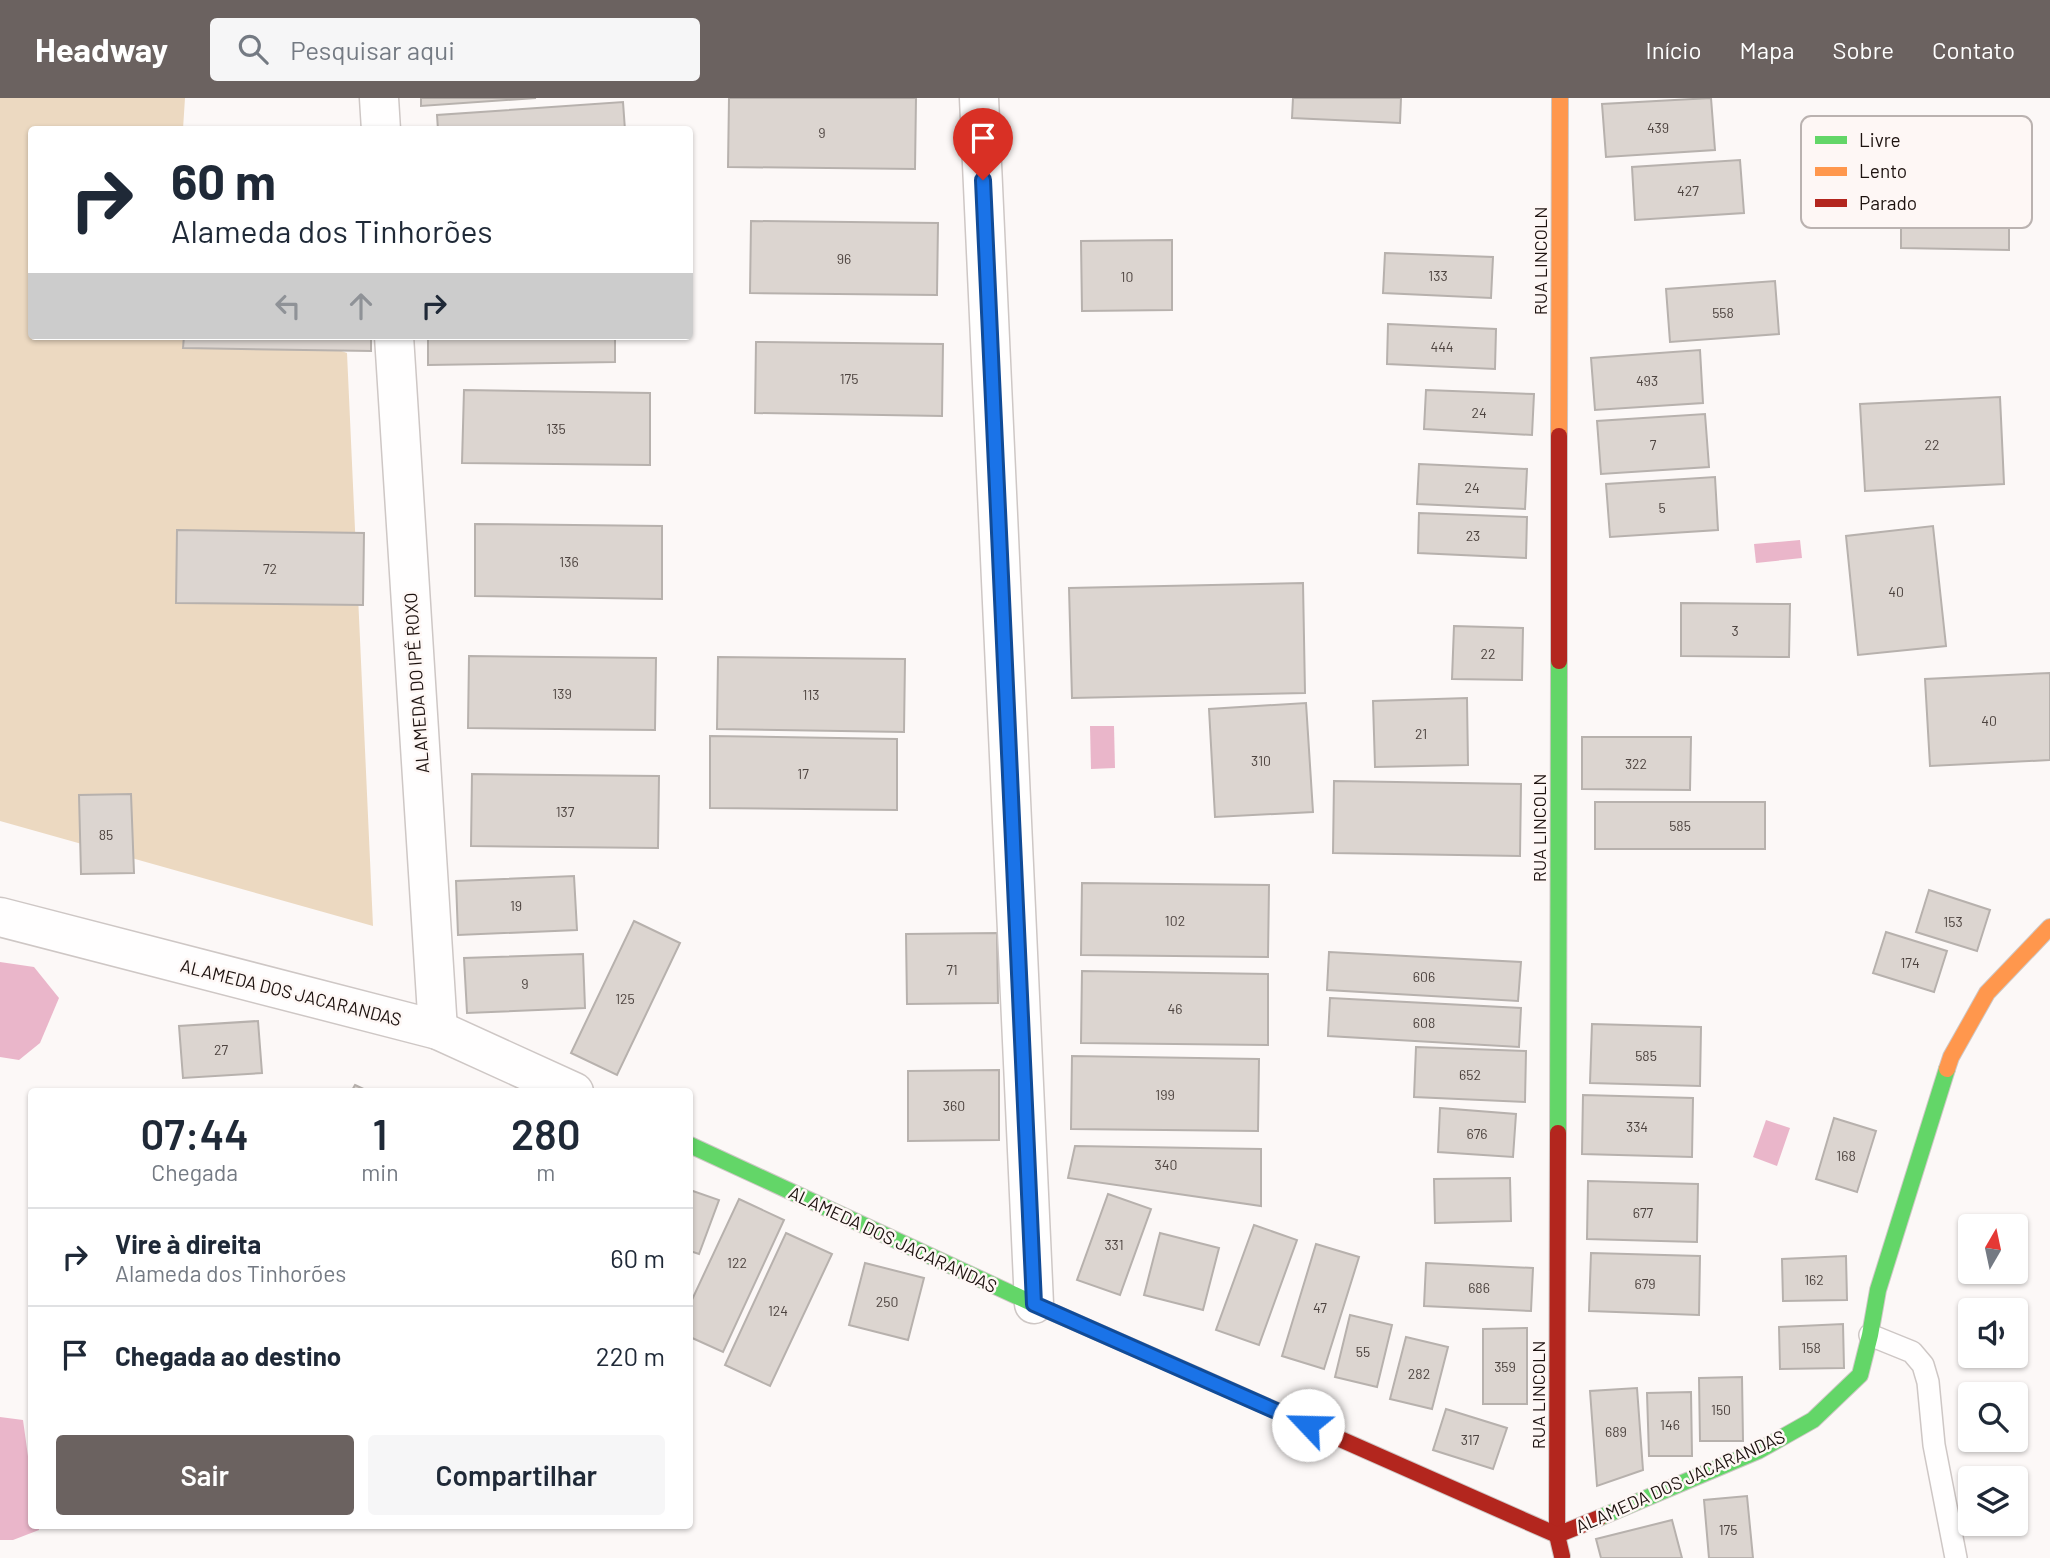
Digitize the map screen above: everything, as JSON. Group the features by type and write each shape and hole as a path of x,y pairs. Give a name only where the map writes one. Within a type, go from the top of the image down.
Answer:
{"street":[{"path":"379,98 381,126"},
{"path":"979,98 1034,1304"},
{"name":"RUA LINCOLN","path":"1560,98 1557,1535 1562,1558"},
{"name":"ALAMEDA DO IPÊ ROXO","path":"394,340 438,1030"},
{"name":"ALAMEDA DOS JACARANDAS","path":"0,917 438,1030 565,1088"},
{"name":"ALAMEDA DOS JACARANDAS","path":"693,1146 1034,1304 1557,1535 1758,1451 1813,1420 1860,1375 1878,1290 1951,1058 1987,993 2050,927"}],"lane":[{"path":"1870,1335 1912,1352 1923,1365 1928,1382 1934,1445 1956,1558"}],"shaded area":[{"path":"0,98 185,98 183,126 28,126 28,340 310,340 347,353 373,926 0,821"},
{"path":"1800,540 1802,558 1756,563 1754,544"},
{"path":"1090,726 1114,726 1115,768 1091,769"},
{"path":"0,962 34,967 59,998 40,1043 19,1060 0,1057"},
{"path":"1766,1120 1790,1128 1777,1166 1753,1157"},
{"path":"0,1417 23,1420 28,1456 28,1529 39,1530 13,1540 0,1540"}],"building":[{"path":"421,98 536,98 421,106"},
{"path":"729,98 916,98 915,169 728,167"},
{"path":"1293,98 1401,98 1400,123 1292,118"},
{"path":"1711,98 1715,150 1606,157 1602,104"},
{"path":"623,102 625,126 438,126 437,115"},
{"path":"1740,160 1744,213 1635,220 1632,167"},
{"path":"751,221 938,223 937,295 750,293"},
{"path":"1901,228 2009,228 2009,250 1901,248"},
{"path":"1172,240 1172,310 1082,311 1081,241"},
{"path":"1385,253 1493,257 1491,298 1383,293"},
{"path":"1775,281 1779,334 1670,342 1666,289"},
{"path":"1388,324 1496,329 1495,369 1387,364"},
{"path":"184,340 371,340 371,351 183,348"},
{"path":"428,340 615,340 615,362 428,365"},
{"path":"756,342 943,344 942,416 755,413"},
{"path":"1700,350 1703,403 1595,410 1591,358"},
{"path":"464,390 650,393 650,465 462,463"},
{"path":"1426,390 1534,394 1532,435 1424,429"},
{"path":"2000,397 2004,484 1865,491 1860,404"},
{"path":"1705,414 1709,467 1601,474 1597,421"},
{"path":"1419,464 1527,469 1525,509 1417,504"},
{"path":"1715,477 1718,530 1610,537 1606,484"},
{"path":"1419,513 1527,517 1526,558 1418,553"},
{"path":"475,524 662,526 662,599 475,596"},
{"path":"1933,526 1946,646 1858,655 1846,536"},
{"path":"177,530 364,533 363,605 176,603"},
{"path":"1303,583 1305,693 1072,698 1069,588"},
{"path":"1681,603 1790,604 1789,657 1681,656"},
{"path":"1454,626 1523,628 1522,680 1452,679"},
{"path":"469,656 656,658 655,730 468,728"},
{"path":"718,657 905,659 904,732 717,729"},
{"path":"2050,673 2050,760 1930,766 1925,679"},
{"path":"1467,698 1468,765 1375,767 1373,701"},
{"path":"1306,703 1313,812 1215,817 1209,709"},
{"path":"710,736 897,739 897,810 710,808"},
{"path":"1582,737 1691,737 1690,790 1582,789"},
{"path":"472,774 659,776 658,848 471,846"},
{"path":"1334,781 1521,784 1520,856 1333,853"},
{"path":"131,794 134,873 81,874 79,795"},
{"path":"1595,802 1765,802 1765,849 1595,849"},
{"path":"574,876 577,930 458,935 456,881"},
{"path":"1082,883 1269,885 1268,957 1081,955"},
{"path":"1929,890 1990,910 1977,951 1916,932"},
{"path":"634,921 680,943 617,1075 571,1053"},
{"path":"1886,932 1947,951 1934,992 1873,973"},
{"path":"997,933 998,1003 907,1004 906,934"},
{"path":"1329,952 1521,962 1518,1001 1327,990"},
{"path":"583,954 585,1008 467,1013 464,958"},
{"path":"1082,971 1268,974 1268,1045 1081,1043"},
{"path":"1330,998 1521,1008 1519,1047 1328,1036"},
{"path":"258,1021 262,1073 183,1078 179,1026"},
{"path":"1592,1024 1701,1027 1700,1086 1590,1083"},
{"path":"1416,1047 1526,1051 1525,1102 1414,1097"},
{"path":"1072,1056 1259,1059 1258,1131 1071,1129"},
{"path":"999,1070 999,1140 908,1141 908,1071"},
{"path":"1583,1095 1693,1098 1692,1157 1582,1154"},
{"path":"1440,1108 1516,1114 1513,1157 1438,1152"},
{"path":"1834,1118 1876,1131 1857,1192 1816,1179"},
{"path":"1075,1146 1261,1149 1261,1206 1068,1178"},
{"path":"1510,1178 1511,1221 1435,1223 1434,1179"},
{"path":"1588,1181 1698,1184 1697,1242 1587,1239"},
{"path":"693,1191 719,1200 699,1254 693,1252"},
{"path":"1108,1194 1151,1209 1120,1295 1077,1280"},
{"path":"739,1199 784,1220 723,1352 693,1338 693,1298"},
{"path":"1254,1225 1297,1240 1259,1345 1216,1330"},
{"path":"786,1233 832,1254 770,1386 725,1365"},
{"path":"1160,1233 1219,1248 1203,1310 1144,1295"},
{"path":"1316,1244 1359,1257 1324,1369 1282,1356"},
{"path":"1591,1253 1700,1256 1699,1315 1589,1311"},
{"path":"1846,1256 1847,1300 1783,1301 1782,1259"},
{"path":"865,1263 924,1278 908,1340 849,1325"},
{"path":"1426,1263 1533,1268 1531,1311 1424,1306"},
{"path":"1350,1315 1392,1325 1377,1387 1335,1377"},
{"path":"1843,1324 1844,1368 1780,1369 1779,1327"},
{"path":"1527,1328 1527,1404 1483,1404 1483,1329"},
{"path":"1406,1337 1448,1347 1432,1409 1390,1399"},
{"path":"1742,1377 1743,1441 1700,1441 1699,1378"},
{"path":"1637,1388 1643,1470 1597,1486 1590,1391"},
{"path":"1691,1392 1692,1456 1649,1456 1647,1393"},
{"path":"1446,1409 1507,1428 1493,1469 1433,1450"},
{"path":"1747,1496 1753,1558 1709,1558 1704,1500"},
{"path":"1672,1520 1682,1558 1601,1558 1596,1539"}],"traffic: fast":[{"path":"1558,1133 1559,661"},
{"path":"1599,1518 1758,1451 1813,1420 1860,1375 1878,1290 1947,1069"},
{"path":"693,1146 1034,1304 1198,1376"}],"traffic: slow":[{"path":"1559,436 1560,98"},
{"path":"1947,1069 1987,993 2050,927"}],"traffic: jam":[{"path":"1559,436 1559,661"},
{"path":"1558,1133 1557,1535 1562,1556"},
{"path":"1198,1376 1557,1535 1599,1518"}],"route":[{"path":"983,180 1034,1304 1308,1425"}]}
